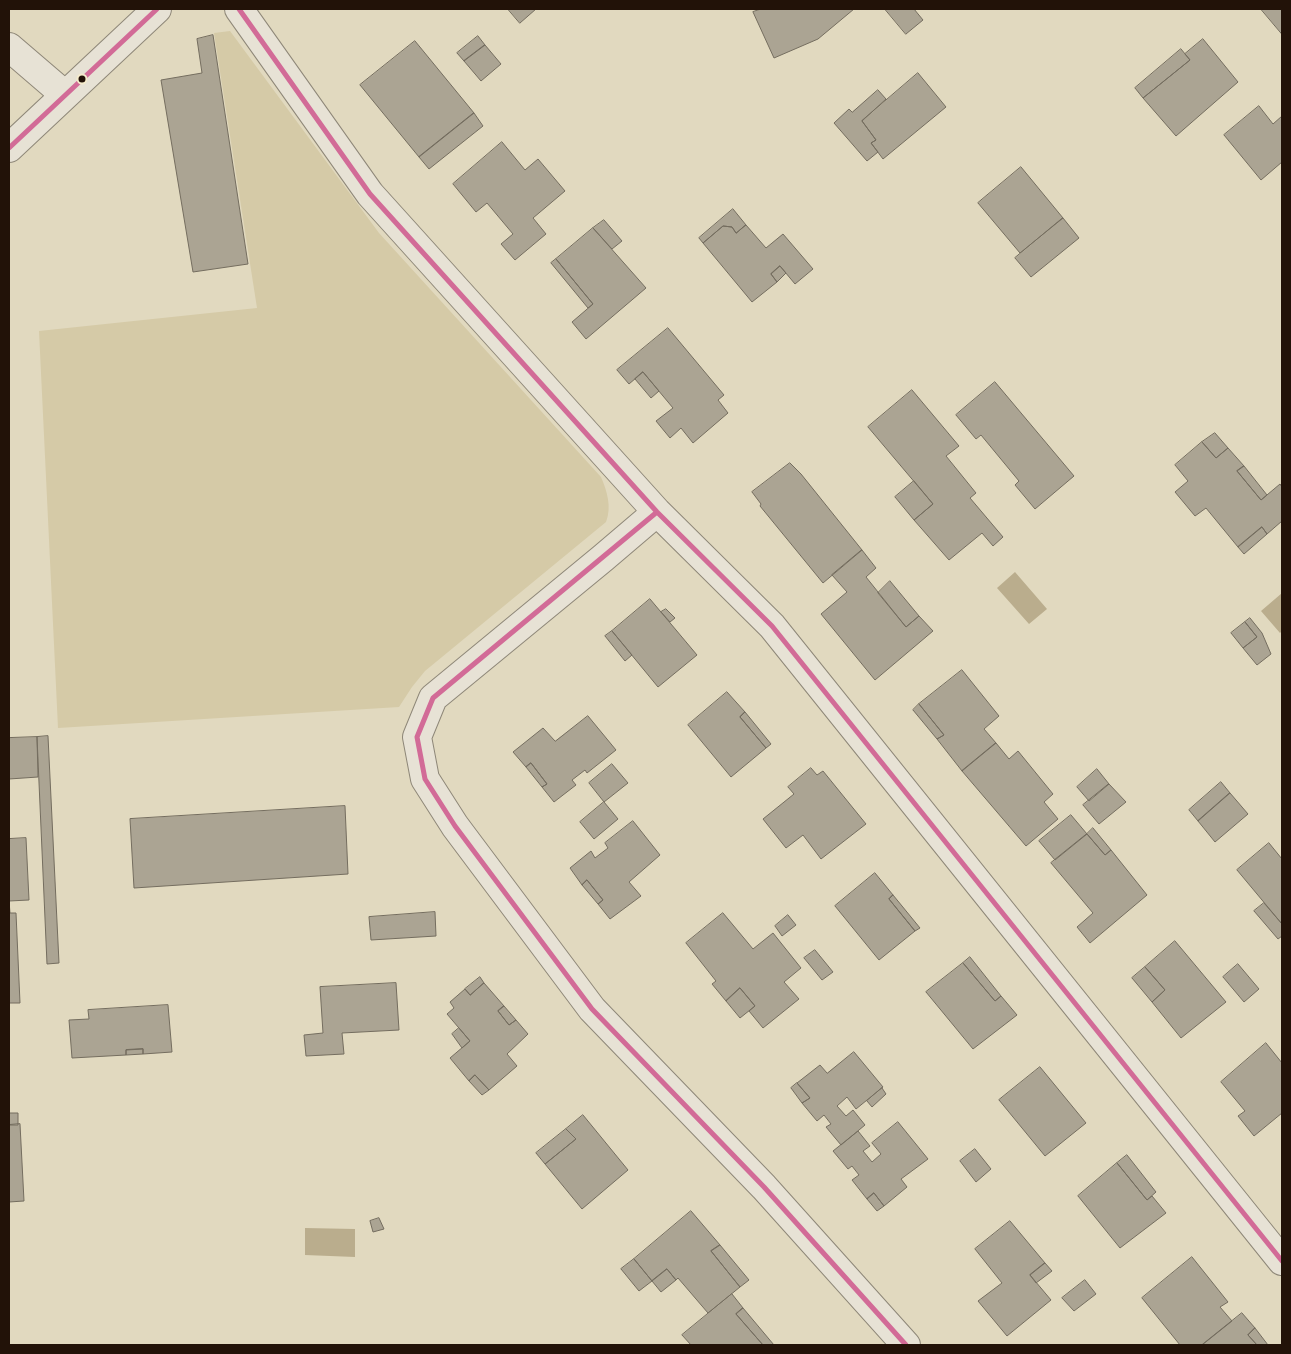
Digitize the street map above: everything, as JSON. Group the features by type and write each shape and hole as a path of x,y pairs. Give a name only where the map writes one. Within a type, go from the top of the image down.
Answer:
{"street":[{"path":"9,148 157,9"},
{"path":"239,9 370,194 656,512 772,626 1282,1260"},
{"path":"9,47 65,96"},
{"path":"656,512 433,698 417,737 425,779 455,826 592,1009 764,1187 906,1345"}],"shaded area":[{"path":"230,31 379,233 601,477 608,499 608,516 606,522 425,671 399,707 58,728 39,331 257,308 214,33"},
{"path":"1015,572 1047,609 1029,624 997,588"},
{"path":"1282,593 1282,631 1280,633 1261,611"},
{"path":"305,1228 355,1229 355,1257 305,1255"}],"building":[{"path":"508,9 536,9 520,23"},
{"path":"761,9 854,9 818,39 774,58 753,12"},
{"path":"885,9 914,9 923,20 906,34"},
{"path":"1261,9 1282,9 1282,34"},
{"path":"213,35 248,264 193,272 161,80 202,73 197,39"},
{"path":"478,36 485,45 464,61 457,53"},
{"path":"1203,39 1238,82 1176,136 1143,98 1190,60 1185,54"},
{"path":"415,41 474,113 419,157 360,85"},
{"path":"485,45 501,64 481,81 464,61"},
{"path":"1181,49 1190,60 1143,98 1135,88"},
{"path":"918,73 946,107 883,159 871,143 876,140 862,121"},
{"path":"878,90 886,99 862,121 876,140 871,143 878,152 867,161 834,123 849,109 852,112"},
{"path":"1259,106 1273,124 1282,116 1282,162 1261,180 1224,135"},
{"path":"474,113 483,126 429,169 419,157"},
{"path":"502,142 525,170 538,159 565,191 533,218 546,234 515,260 501,244 513,234 487,203 476,212 453,184"},
{"path":"1021,167 1063,218 1020,253 978,203"},
{"path":"733,209 746,225 736,233 732,227 723,226 703,243 699,238"},
{"path":"1063,218 1079,238 1031,277 1015,258"},
{"path":"604,220 622,241 612,249 593,228"},
{"path":"746,225 766,248 783,234 813,269 795,284 780,266 771,274 777,282 752,302 703,243 723,226 732,227 736,233"},
{"path":"593,228 646,288 586,339 572,322 593,304 556,259"},
{"path":"556,259 593,304 588,308 551,263"},
{"path":"780,266 786,273 777,282 771,274"},
{"path":"668,328 724,395 718,400 728,413 693,443 681,428 670,438 656,421 673,408 643,372 629,384 617,370"},
{"path":"643,372 659,391 651,398 635,379"},
{"path":"995,382 1074,476 1035,509 1015,485 1019,481 981,435 976,439 956,415"},
{"path":"912,390 959,446 946,456 976,493 970,498 1003,537 993,546 982,533 949,560 914,520 933,504 868,427"},
{"path":"1215,433 1228,448 1216,458 1202,442"},
{"path":"1202,442 1216,458 1228,448 1244,466 1237,471 1261,500 1280,484 1282,487 1282,521 1267,534 1262,527 1238,547 1206,508 1195,516 1175,492 1188,481 1175,465"},
{"path":"790,463 862,550 823,583 760,506 761,504 752,492"},
{"path":"1244,466 1267,495 1261,500 1237,471"},
{"path":"914,481 933,504 914,520 895,497"},
{"path":"1262,527 1267,534 1244,554 1238,547"},
{"path":"862,550 876,568 866,577 906,627 919,616 933,631 875,680 821,614 847,592 832,575"},
{"path":"890,581 919,616 906,627 878,593"},
{"path":"650,599 697,655 658,687 612,631"},
{"path":"666,609 675,618 670,622 661,612"},
{"path":"1250,618 1262,633 1271,654 1257,665 1243,648 1257,637 1245,622"},
{"path":"1245,622 1257,637 1243,648 1231,633"},
{"path":"612,631 632,655 625,661 605,636"},
{"path":"962,670 999,716 984,729 996,743 962,771 937,739 944,735 919,704"},
{"path":"727,692 745,712 740,717 766,748 731,777 688,725"},
{"path":"919,704 944,735 937,739 913,710"},
{"path":"745,712 771,744 766,748 740,717"},
{"path":"588,716 616,750 587,773 585,770 572,780 576,785 554,802 542,787 547,784 531,763 526,767 513,752 543,728 555,741"},
{"path":"48,736 59,963 47,964 37,737"},
{"path":"37,737 38,777 9,779 9,738"},
{"path":"996,743 1009,759 1018,751 1053,794 1044,802 1058,819 1026,846 962,771"},
{"path":"531,763 547,784 542,787 526,767"},
{"path":"612,764 628,783 604,802 589,783"},
{"path":"811,768 817,775 823,771 866,824 821,859 803,835 786,848 763,819 794,794 788,787"},
{"path":"1097,769 1109,784 1089,801 1077,787"},
{"path":"1221,782 1230,793 1198,821 1189,810"},
{"path":"1109,784 1126,802 1099,824 1083,805"},
{"path":"1230,793 1248,814 1215,842 1198,821"},
{"path":"604,802 618,819 594,839 580,822"},
{"path":"345,806 348,874 134,888 130,819"},
{"path":"1071,815 1087,834 1055,860 1039,841"},
{"path":"633,821 660,855 629,882 641,896 610,919 598,904 603,900 587,880 582,885 570,868 591,851 595,858 608,848 605,843"},
{"path":"1093,828 1111,850 1105,855 1087,834"},
{"path":"1087,834 1105,855 1111,850 1147,895 1090,943 1077,927 1093,913 1051,863"},
{"path":"26,838 29,900 9,901 9,839"},
{"path":"1269,843 1282,859 1282,924 1237,870"},
{"path":"875,873 893,895 889,899 915,931 879,960 835,906"},
{"path":"587,880 603,900 598,904 582,885"},
{"path":"893,895 920,928 915,931 889,899"},
{"path":"9,901 10,913 16,913 20,1003 9,1003"},
{"path":"1264,903 1282,924 1282,936 1278,939 1254,911"},
{"path":"435,912 436,936 371,940 369,917"},
{"path":"723,913 753,949 773,933 801,968 784,982 799,999 763,1028 749,1011 755,1006 740,988 726,1001 712,984 716,981 686,943"},
{"path":"788,915 796,925 782,936 775,926"},
{"path":"1175,941 1226,1002 1181,1038 1152,1002 1165,990 1145,967"},
{"path":"815,950 833,972 822,980 804,958"},
{"path":"970,957 1001,996 995,1001 963,963"},
{"path":"963,963 995,1001 1001,996 1017,1015 973,1049 926,992"},
{"path":"1238,964 1259,989 1244,1002 1223,977"},
{"path":"1145,967 1165,990 1152,1002 1132,978"},
{"path":"480,977 484,983 470,995 465,989"},
{"path":"396,983 399,1030 342,1033 344,1054 306,1056 304,1035 323,1033 320,987"},
{"path":"484,983 504,1006 498,1011 509,1025 516,1020 528,1034 507,1054 517,1066 489,1090 475,1075 469,1081 450,1058 470,1041 447,1014 454,1008 450,1002 465,989 470,995"},
{"path":"740,988 755,1006 740,1018 726,1001"},
{"path":"168,1005 172,1052 143,1054 143,1049 126,1050 126,1055 72,1058 69,1020 89,1019 88,1010"},
{"path":"504,1006 516,1020 509,1025 498,1011"},
{"path":"459,1028 470,1041 462,1048 452,1034"},
{"path":"1266,1043 1282,1063 1282,1113 1254,1136 1238,1116 1245,1111 1221,1082"},
{"path":"143,1049 143,1054 126,1055 126,1050"},
{"path":"854,1052 883,1087 856,1109 847,1097 837,1106 846,1116 853,1110 865,1125 841,1145 826,1127 831,1124 824,1115 817,1121 802,1103 810,1098 797,1083 820,1065 827,1073"},
{"path":"1040,1067 1086,1123 1045,1156 999,1100"},
{"path":"475,1075 489,1090 482,1095 469,1081"},
{"path":"797,1083 810,1098 802,1103 791,1088"},
{"path":"882,1088 886,1094 872,1107 867,1101"},
{"path":"9,1113 18,1113 18,1125 9,1125"},
{"path":"583,1115 628,1170 582,1209 545,1164 576,1139 566,1129"},
{"path":"898,1122 928,1159 901,1179 907,1187 884,1206 874,1193 867,1199 852,1180 859,1175 852,1166 848,1169 833,1151 858,1131 870,1146 863,1151 872,1162 881,1154 872,1143"},
{"path":"20,1124 24,1201 9,1202 9,1125"},
{"path":"566,1129 576,1139 545,1164 536,1153"},
{"path":"975,1149 991,1169 976,1182 960,1161"},
{"path":"1127,1155 1156,1192 1147,1200 1117,1163"},
{"path":"1117,1163 1147,1200 1152,1196 1166,1213 1120,1248 1078,1196"},
{"path":"874,1193 884,1206 877,1211 867,1199"},
{"path":"691,1211 720,1245 711,1251 740,1287 708,1313 678,1278 676,1280 667,1269 652,1281 634,1259"},
{"path":"379,1218 384,1229 373,1232 370,1221"},
{"path":"1010,1221 1045,1263 1030,1275 1051,1300 1007,1336 978,1301 1002,1283 975,1249"},
{"path":"720,1245 749,1280 740,1287 711,1251"},
{"path":"1192,1257 1228,1302 1220,1307 1232,1321 1202,1345 1180,1345 1142,1298"},
{"path":"634,1259 652,1281 639,1291 621,1269"},
{"path":"1045,1263 1052,1271 1036,1283 1030,1275"},
{"path":"667,1269 676,1280 661,1292 652,1281"},
{"path":"1085,1280 1096,1294 1074,1311 1062,1298"},
{"path":"732,1294 743,1308 736,1314 763,1345 691,1345 682,1335"},
{"path":"743,1308 774,1345 763,1345 736,1314"},
{"path":"1242,1313 1255,1328 1248,1335 1257,1345 1202,1345"},
{"path":"1255,1328 1268,1345 1257,1345 1248,1335"}],"transit line":[{"path":"9,148 157,9"},
{"path":"239,9 370,194 657,512 772,626 1282,1261"},
{"path":"657,512 433,698 417,737 425,779 455,826 592,1009 764,1187 906,1345"}]}
